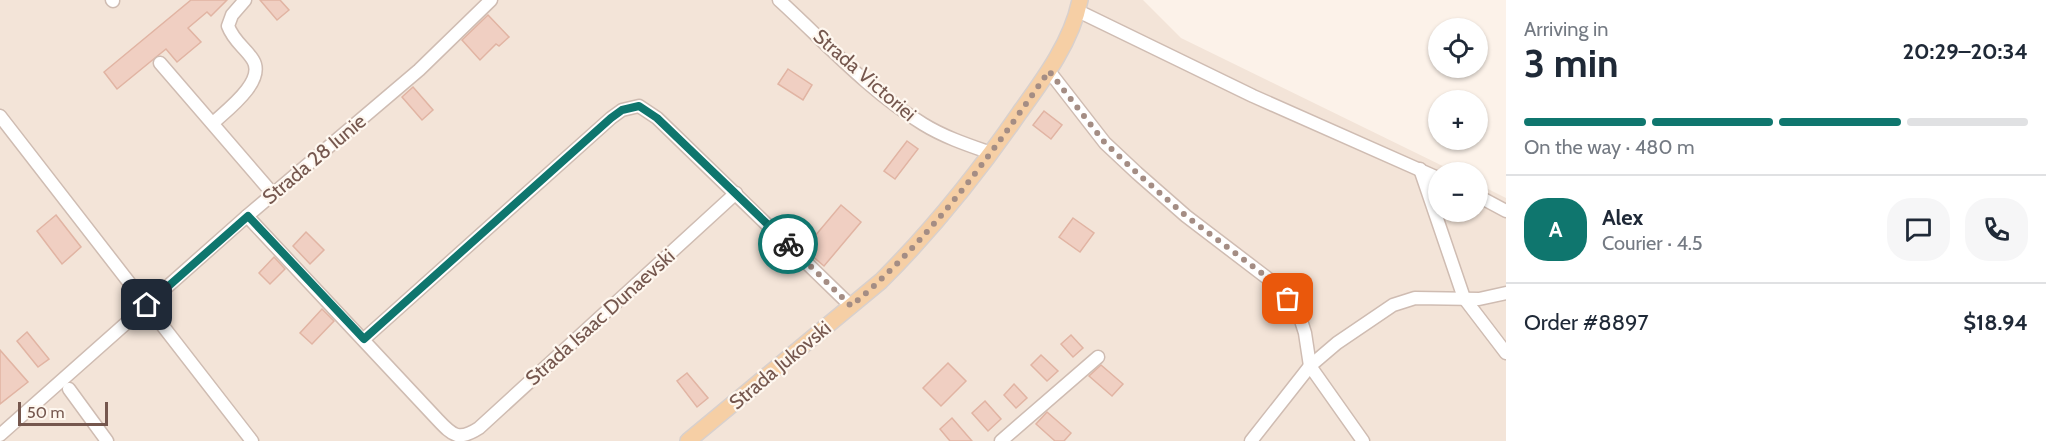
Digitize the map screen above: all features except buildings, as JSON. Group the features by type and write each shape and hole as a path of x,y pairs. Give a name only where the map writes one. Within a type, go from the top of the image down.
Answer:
{"main road":[{"name":"Strada Jukovski","path":"688,441 851,306 909,252 953,203 1049,71 1079,6"}],"street":[{"path":"213,123 254,81 257,70 253,60 233,38 228,26 232,15 246,0"},
{"name":"Strada 28 Iunie","path":"0,435 273,194 419,70 491,0"},
{"name":"Strada Victoriei","path":"779,0 861,77 922,124 942,135 991,153"},
{"path":"1079,6 1253,96 1428,173"},
{"path":"160,63 273,194"},
{"path":"1049,71 1105,143 1137,173 1186,216 1280,287 1298,311 1305,333 1310,366 1363,441"},
{"path":"248,216 364,339 611,118 639,106 657,118 851,306"},
{"path":"0,116 252,441"},
{"path":"1420,169 1464,298 1506,353"},
{"name":"Strada Isaac Dunaevski","path":"364,339 449,431 462,437 470,435 736,193"},
{"path":"1488,201 1506,211"},
{"path":"1251,441 1310,366 1336,343 1393,305 1415,298 1479,298 1506,293"},
{"path":"1001,441 1098,357"},
{"path":"69,389 107,441"}],"shaded area":[{"path":"0,0 1143,0 1181,38 1435,162 1428,162 1428,222 1488,222 1488,189 1506,198 1506,441 0,441"}],"way so far":[{"path":"788,244 851,306 909,252 953,203 1049,71 1105,143 1186,216 1280,287 1288,299"}],"route":[{"path":"147,305 248,216 364,339 611,118 622,110 639,106 657,118 788,244"}]}
